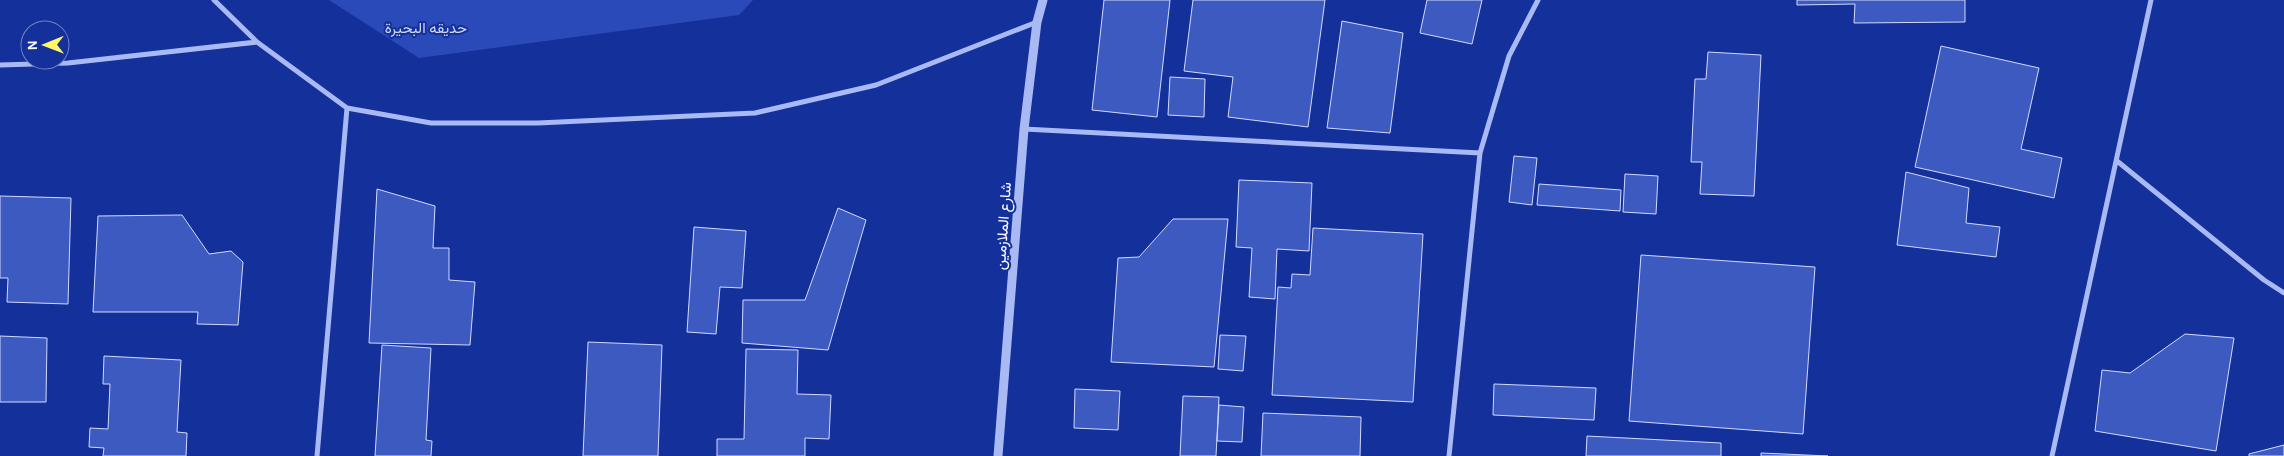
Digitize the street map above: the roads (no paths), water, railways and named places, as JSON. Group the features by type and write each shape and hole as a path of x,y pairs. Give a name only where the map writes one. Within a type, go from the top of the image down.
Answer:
{"street":[{"path":"214,0 257,42 347,108 431,123 538,124 754,112 876,85 1037,22"},
{"name":"شارع الملازمين","path":"998,456 1024,129 1037,22 1043,0"},
{"path":"1449,456 1480,153 1509,56 1538,0"},
{"path":"2052,456 2151,0"},
{"path":"0,64 68,63 257,42"},
{"path":"317,456 347,108"},
{"path":"1024,129 1480,153"},
{"path":"2117,161 2264,280 2284,293"}],"park label":[{"name":"حديقه البحيرة","path":"426,28"}]}
